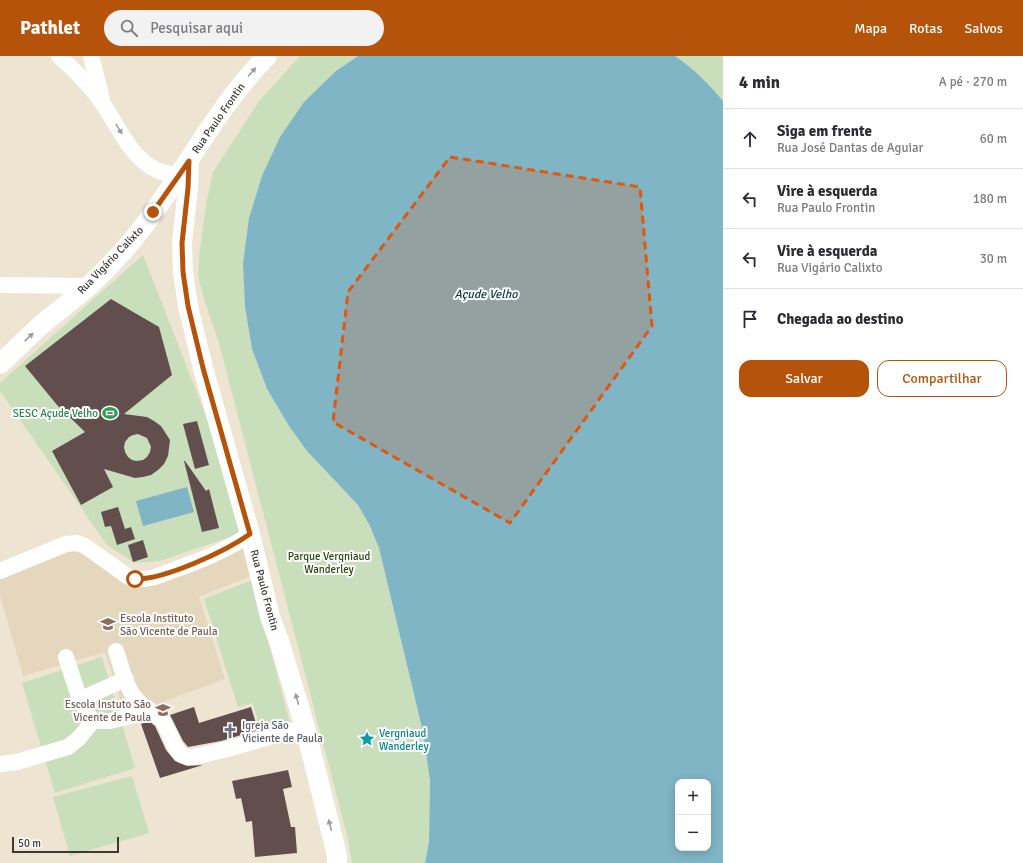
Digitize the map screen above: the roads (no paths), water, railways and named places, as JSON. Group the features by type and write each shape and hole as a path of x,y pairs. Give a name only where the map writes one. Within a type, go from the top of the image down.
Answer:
{"main road":[{"name":"Rua Paulo Frontin","path":"267,56 240,86 183,169 188,188 182,243 183,272 188,306 203,368 250,534 270,616 280,641 305,727 338,863"},
{"name":"Rua Vigário Calixto","path":"0,364 42,325 88,286 131,242 183,169"}],"street":[{"path":"59,56 77,72 103,103 122,135 135,153 158,171 183,169"},
{"path":"91,56 103,103"},
{"path":"0,285 88,286"},
{"path":"0,571 66,544 77,543 85,546 127,576 145,579 155,577 213,555 237,543 250,534"},
{"path":"116,651 132,692 140,703 163,721 178,750 183,755 193,756 240,746 305,727"},
{"path":"66,657 81,699 88,715 93,721"},
{"path":"81,699 126,679"},
{"path":"93,721 110,721 152,711"},
{"path":"0,764 17,762 68,747 79,738 93,721"}],"water":[{"name":"Açude Velho","path":"358,56 675,56 712,88 723,101 723,863 425,863 429,842 430,781 423,732 379,548 370,526 358,505 307,451 289,426 267,389 252,349 245,307 243,264 249,218 262,176 280,137 304,102 336,71"},
{"path":"187,487 194,512 143,526 136,501"}],"place":[{"name":"SESC Açude Velho","path":"110,413"},
{"name":"Escola Instituto São Vicente de Paula","path":"108,624"},
{"name":"Escola Instuto São Vicente de Paula","path":"163,710"},
{"name":"Igreja São Viciente de Paula","path":"230,731"},
{"name":"Vergniaud Wanderley","path":"367,739"}],"park label":[{"name":"Parque Vergniaud Wanderley","path":"329,562"}]}
